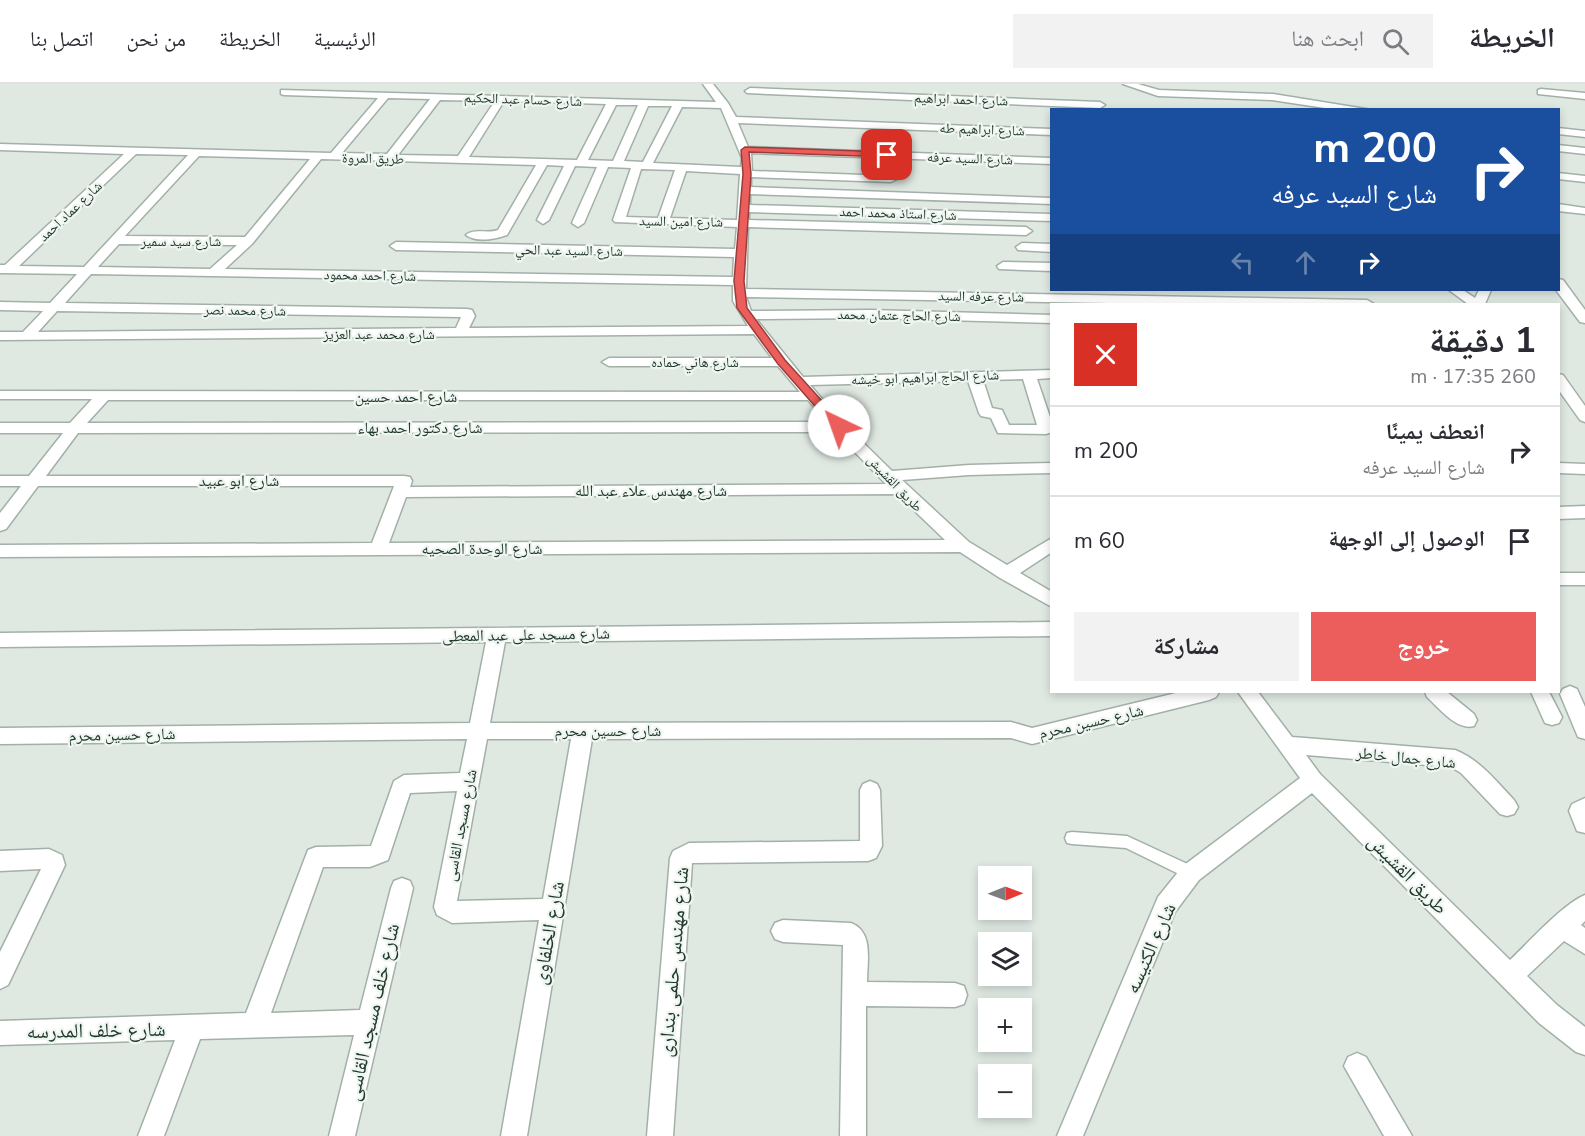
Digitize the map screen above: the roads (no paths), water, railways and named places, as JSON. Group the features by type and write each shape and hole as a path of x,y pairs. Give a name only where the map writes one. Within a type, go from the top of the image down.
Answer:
{"street":[{"name":"طريق القشيش","path":"708,84 733,97 733,120 745,150 747,172 739,287 746,315 798,381 929,517 963,546 1050,601"},
{"path":"733,97 772,84"},
{"path":"1128,84 1158,93 1275,98 1352,108"},
{"path":"1260,84 1284,108"},
{"name":"شارع حسام عبد الحكيم","path":"284,92 678,104 733,97"},
{"path":"1541,92 1585,96"},
{"path":"333,157 385,95"},
{"path":"390,158 437,97"},
{"name":"شارع احمد ابراهيم","path":"733,97 1100,105"},
{"path":"461,160 501,99"},
{"path":"543,220 612,102"},
{"path":"578,223 644,103"},
{"path":"642,165 678,104"},
{"name":"شارع ابراهيم طه","path":"733,120 1050,132"},
{"path":"1560,131 1585,134"},
{"name":"طريق المروة","path":"0,147 642,165 891,179"},
{"path":"1560,148 1585,151"},
{"name":"شارع السيد عرفه","path":"745,150 1050,161"},
{"name":"شارع عماد احمد","path":"4,269 132,152"},
{"path":"27,336 195,154"},
{"path":"213,273 248,241 318,156"},
{"name":"شارع السيد عبد الحي","path":"543,162 506,229 493,236 399,240 741,253"},
{"name":"شارع امين السيد","path":"642,165 619,219 663,221 745,215"},
{"path":"663,221 682,168"},
{"path":"1560,176 1585,180"},
{"path":"746,190 1050,201"},
{"path":"1560,207 1585,211"},
{"path":"745,215 1026,231"},
{"name":"شارع استاذ محمد احمد","path":"745,215 1050,218"},
{"name":"شارع سيد سمير","path":"115,240 248,241"},
{"path":"1022,247 1050,248"},
{"path":"1003,266 1050,267"},
{"name":"شارع احمد محمود","path":"4,269 739,287"},
{"path":"1560,286 1585,319"},
{"name":"شارع عرفه السيد","path":"739,287 1329,303"},
{"path":"1457,291 1476,303"},
{"name":"شارع محمد نصر","path":"0,306 467,313 468,316 460,334"},
{"name":"شارع الحاج عتمان محمد","path":"746,315 861,314 1050,320"},
{"name":"شارع محمد عبد العزيز","path":"0,336 757,330"},
{"name":"شارع هاني حماده","path":"609,362 782,362"},
{"name":"شارع الحاج ابراهيم ابو خيشه","path":"798,381 1050,374"},
{"path":"974,376 986,413 997,413 1003,429 1047,428 1029,375"},
{"path":"1560,381 1585,417"},
{"name":"شارع احمد حسين","path":"0,395 812,396"},
{"path":"0,525 74,428 104,396"},
{"name":"شارع دكتور احمد بهاء","path":"0,428 839,426"},
{"name":"شارع مهندس علاء عبد الله","path":"402,492 895,483 969,470 1050,468"},
{"path":"1560,468 1585,469"},
{"name":"شارع ابو عبيد","path":"0,481 401,480 405,483 402,492"},
{"path":"378,549 402,492"},
{"path":"1560,513 1585,512"},
{"path":"1006,574 1050,545"},
{"name":"شارع الوحدة الصحيه","path":"0,551 963,546"},
{"path":"1560,579 1585,579"},
{"name":"شارع مسجد على عبد المعطى","path":"0,640 1050,629"},
{"name":"شارع مسجد القاسى","path":"497,634 446,910 452,912 552,909"},
{"name":"شارع حسين محرم","path":"0,736 583,730 1011,730 1032,736 1205,693"},
{"name":"طريق القشيش","path":"1248,693 1313,780 1548,1014 1585,1043"},
{"path":"1435,693 1467,720"},
{"path":"1540,693 1552,717"},
{"path":"1570,694 1585,731"},
{"name":"شارع الخلفاوى","path":"514,1136 583,730"},
{"name":"شارع جمال خاطر","path":"1287,745 1455,759 1468,767 1507,807"},
{"name":"شارع الكنيسه","path":"1070,1136 1166,905 1191,873 1313,780"},
{"path":"254,1026 316,857 370,857 380,853 404,784 468,782"},
{"name":"شارع مهندس حلمى بندارى","path":"660,1136 681,858 689,853 868,851 871,846 870,790"},
{"path":"1585,807 1580,811 1585,824"},
{"path":"0,861 49,859 54,862 54,865 0,977"},
{"name":"شارع خلف مسجد القاسى","path":"342,1136 402,888"},
{"path":"1510,976 1585,906"},
{"path":"1563,925 1585,943"},
{"path":"783,932 852,934 856,939 853,1136"},
{"path":"856,994 955,995"},
{"name":"شارع خلف المدرسه","path":"0,1033 370,1022"},
{"path":"152,1136 192,1028"},
{"path":"1358,1066 1399,1136"}],"lane":[{"path":"1072,838 1126,842 1191,873"}]}
